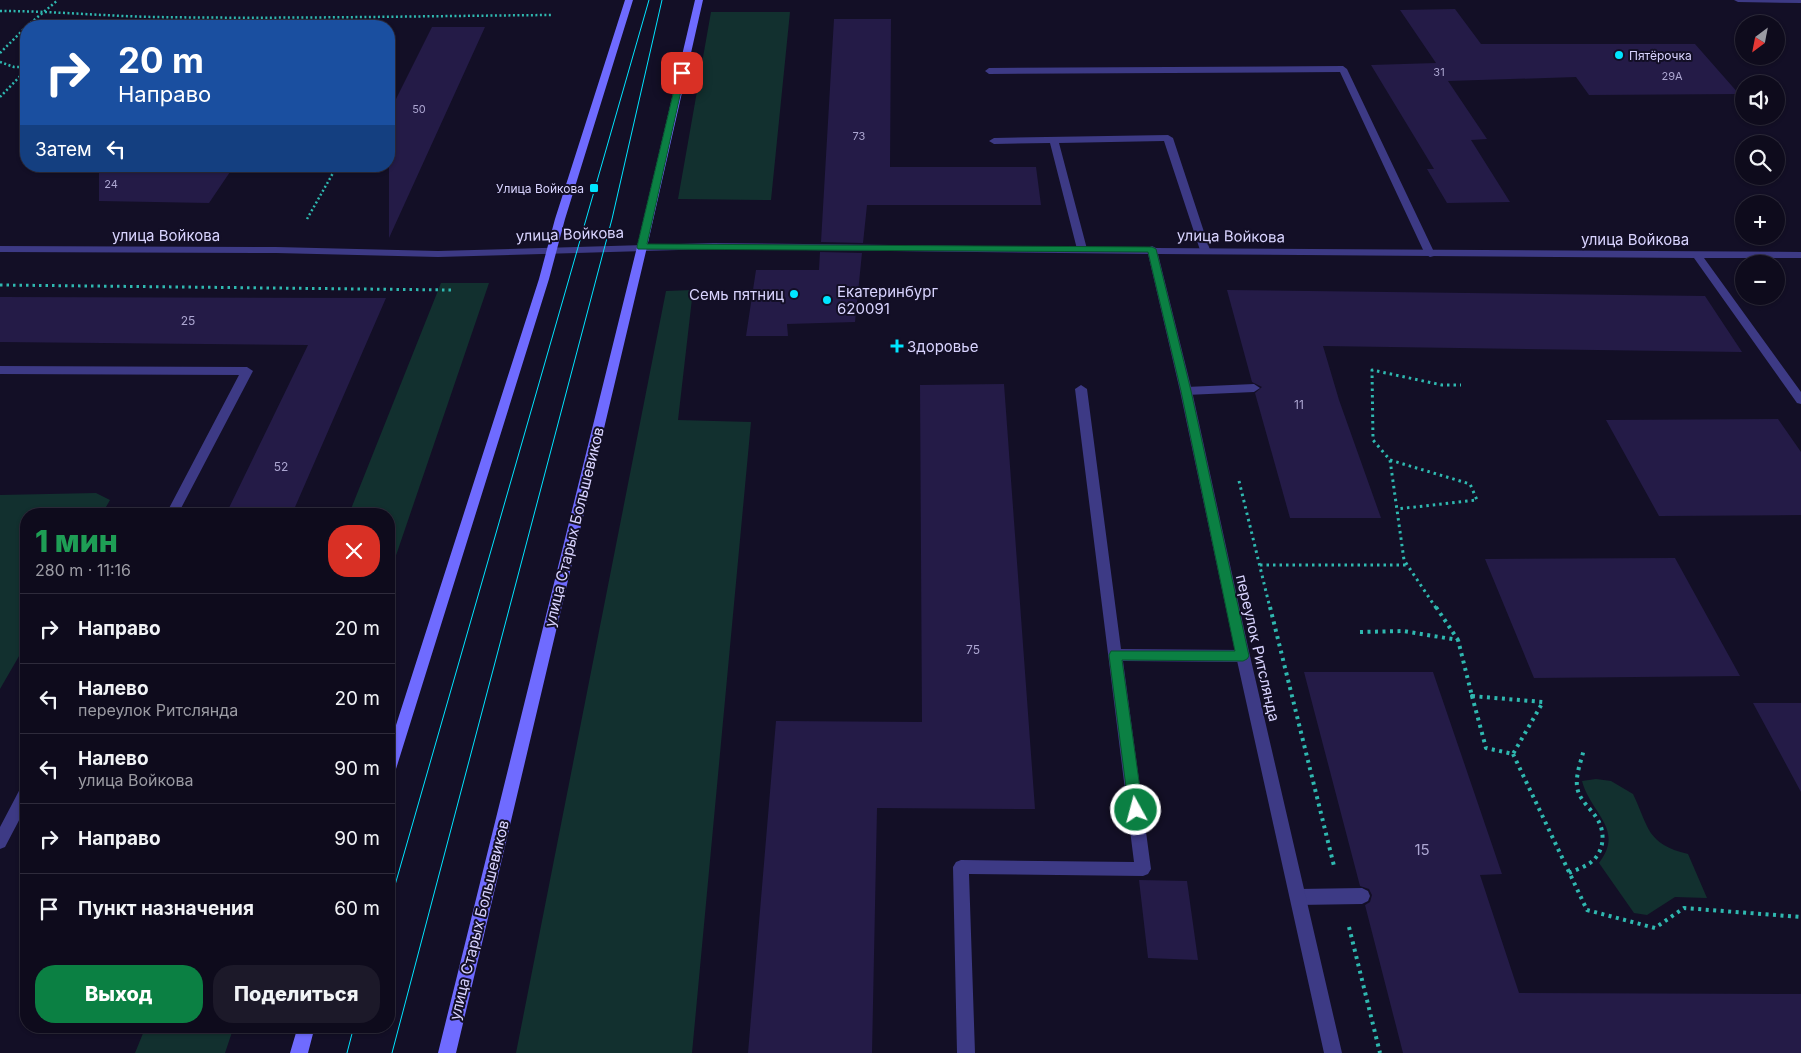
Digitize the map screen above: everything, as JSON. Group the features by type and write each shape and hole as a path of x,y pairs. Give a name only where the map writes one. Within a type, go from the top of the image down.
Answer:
{"main road":[{"path":"395,749 538,298 551,250 629,0"},
{"name":"улица Старых Большевиков","path":"447,1053 642,247 699,0"},
{"path":"299,1053 305,1033"}],"street":[{"path":"1738,0 1801,1"},
{"path":"989,71 1343,69 1430,254"},
{"path":"994,141 1168,138 1205,250"},
{"path":"1054,140 1082,249"},
{"name":"улица Войкова","path":"0,249 276,250 438,254 713,246 1152,249 1430,254 1801,254"},
{"name":"переулок Ритслянда","path":"1152,249 1186,391 1243,656 1333,1053"},
{"path":"1697,255 1801,400"},
{"path":"0,370 248,371 175,508"},
{"path":"1186,391 1217,392 1254,388"},
{"path":"966,1053 960,867 1143,869 1081,389"},
{"path":"1115,655 1243,656"},
{"path":"0,842 20,804"},
{"path":"1298,897 1362,896"}],"path":[{"path":"34,20 43,10 58,0"},
{"path":"0,11 43,10 83,15 156,16 552,16"},
{"path":"0,53 20,34"},
{"path":"0,62 20,68"},
{"path":"0,97 20,75"},
{"path":"307,220 334,172"},
{"path":"0,285 452,290"},
{"path":"1461,385 1442,386 1372,370 1373,440 1390,460 1404,560 1458,640 1486,748 1514,754"},
{"path":"1390,460 1470,484 1477,500 1397,509"},
{"path":"1239,478 1380,1053"},
{"path":"1260,565 1408,565"},
{"path":"1360,632 1403,631 1458,640"},
{"path":"1472,696 1542,702 1514,754"},
{"path":"1569,872 1592,862 1602,847 1603,833 1598,820 1586,806 1578,792 1577,782 1584,749"},
{"path":"1514,754 1587,910 1655,928 1684,908 1801,917"}],"green space":[{"path":"711,12 790,12 771,200 678,199"},
{"path":"441,283 489,283 395,558 395,508 351,508"},
{"path":"693,290 678,420 751,422 692,1053 516,1053 666,291"},
{"path":"96,493 110,500 105,508 20,508 20,654 0,689 0,495"},
{"path":"1596,779 1611,781 1633,794 1646,825 1656,839 1674,850 1688,854 1707,898 1675,897 1647,915 1634,913 1599,863 1606,851 1609,840 1604,822 1586,793 1582,781"},
{"path":"143,1033 232,1033 225,1053 135,1053"}],"building":[{"path":"1455,9 1481,44 1695,44 1735,89 1735,94 1589,95 1576,77 1448,81 1487,139 1471,140 1510,202 1447,203 1427,169 1434,169 1371,65 1436,63 1400,10"},
{"path":"834,19 891,19 890,167 1036,167 1041,205 867,205 863,243 821,242"},
{"path":"432,27 485,27 389,238 389,172 395,172 395,101"},
{"path":"99,172 230,172 209,203 99,201"},
{"path":"820,252 862,253 855,322 787,324 788,336 746,336 756,270 819,270"},
{"path":"1227,290 1705,296 1742,352 1323,346 1339,400 1381,518 1290,518 1255,393 1262,387 1252,382"},
{"path":"0,297 386,298 295,508 229,508 308,345 0,342"},
{"path":"1004,384 1035,809 877,808 872,1053 748,1053 776,721 922,722 920,385"},
{"path":"1778,419 1801,452 1801,515 1659,516 1606,420"},
{"path":"1675,558 1740,676 1534,678 1485,559"},
{"path":"1304,672 1433,672 1502,874 1480,875 1519,993 1801,994 1801,1053 1403,1053 1365,905 1370,902 1372,895 1369,889 1360,886"},
{"path":"1753,703 1801,703 1801,792"},
{"path":"1139,880 1187,881 1198,960 1148,958"}],"tram line":[{"path":"395,885 649,0"},
{"path":"392,1053 612,219 662,0"},
{"path":"347,1053 352,1033"}],"place":[{"name":"Пятёрочка","path":"1619,55"},
{"name":"Улица Войкова","path":"594,188"},
{"name":"Семь пятниц","path":"794,294"},
{"name":"Екатеринбург 620091","path":"827,300"},
{"name":"Здоровье","path":"897,346"}],"route":[{"path":"682,73 642,247 1152,249 1186,391 1243,656 1115,655 1136,810"}]}
